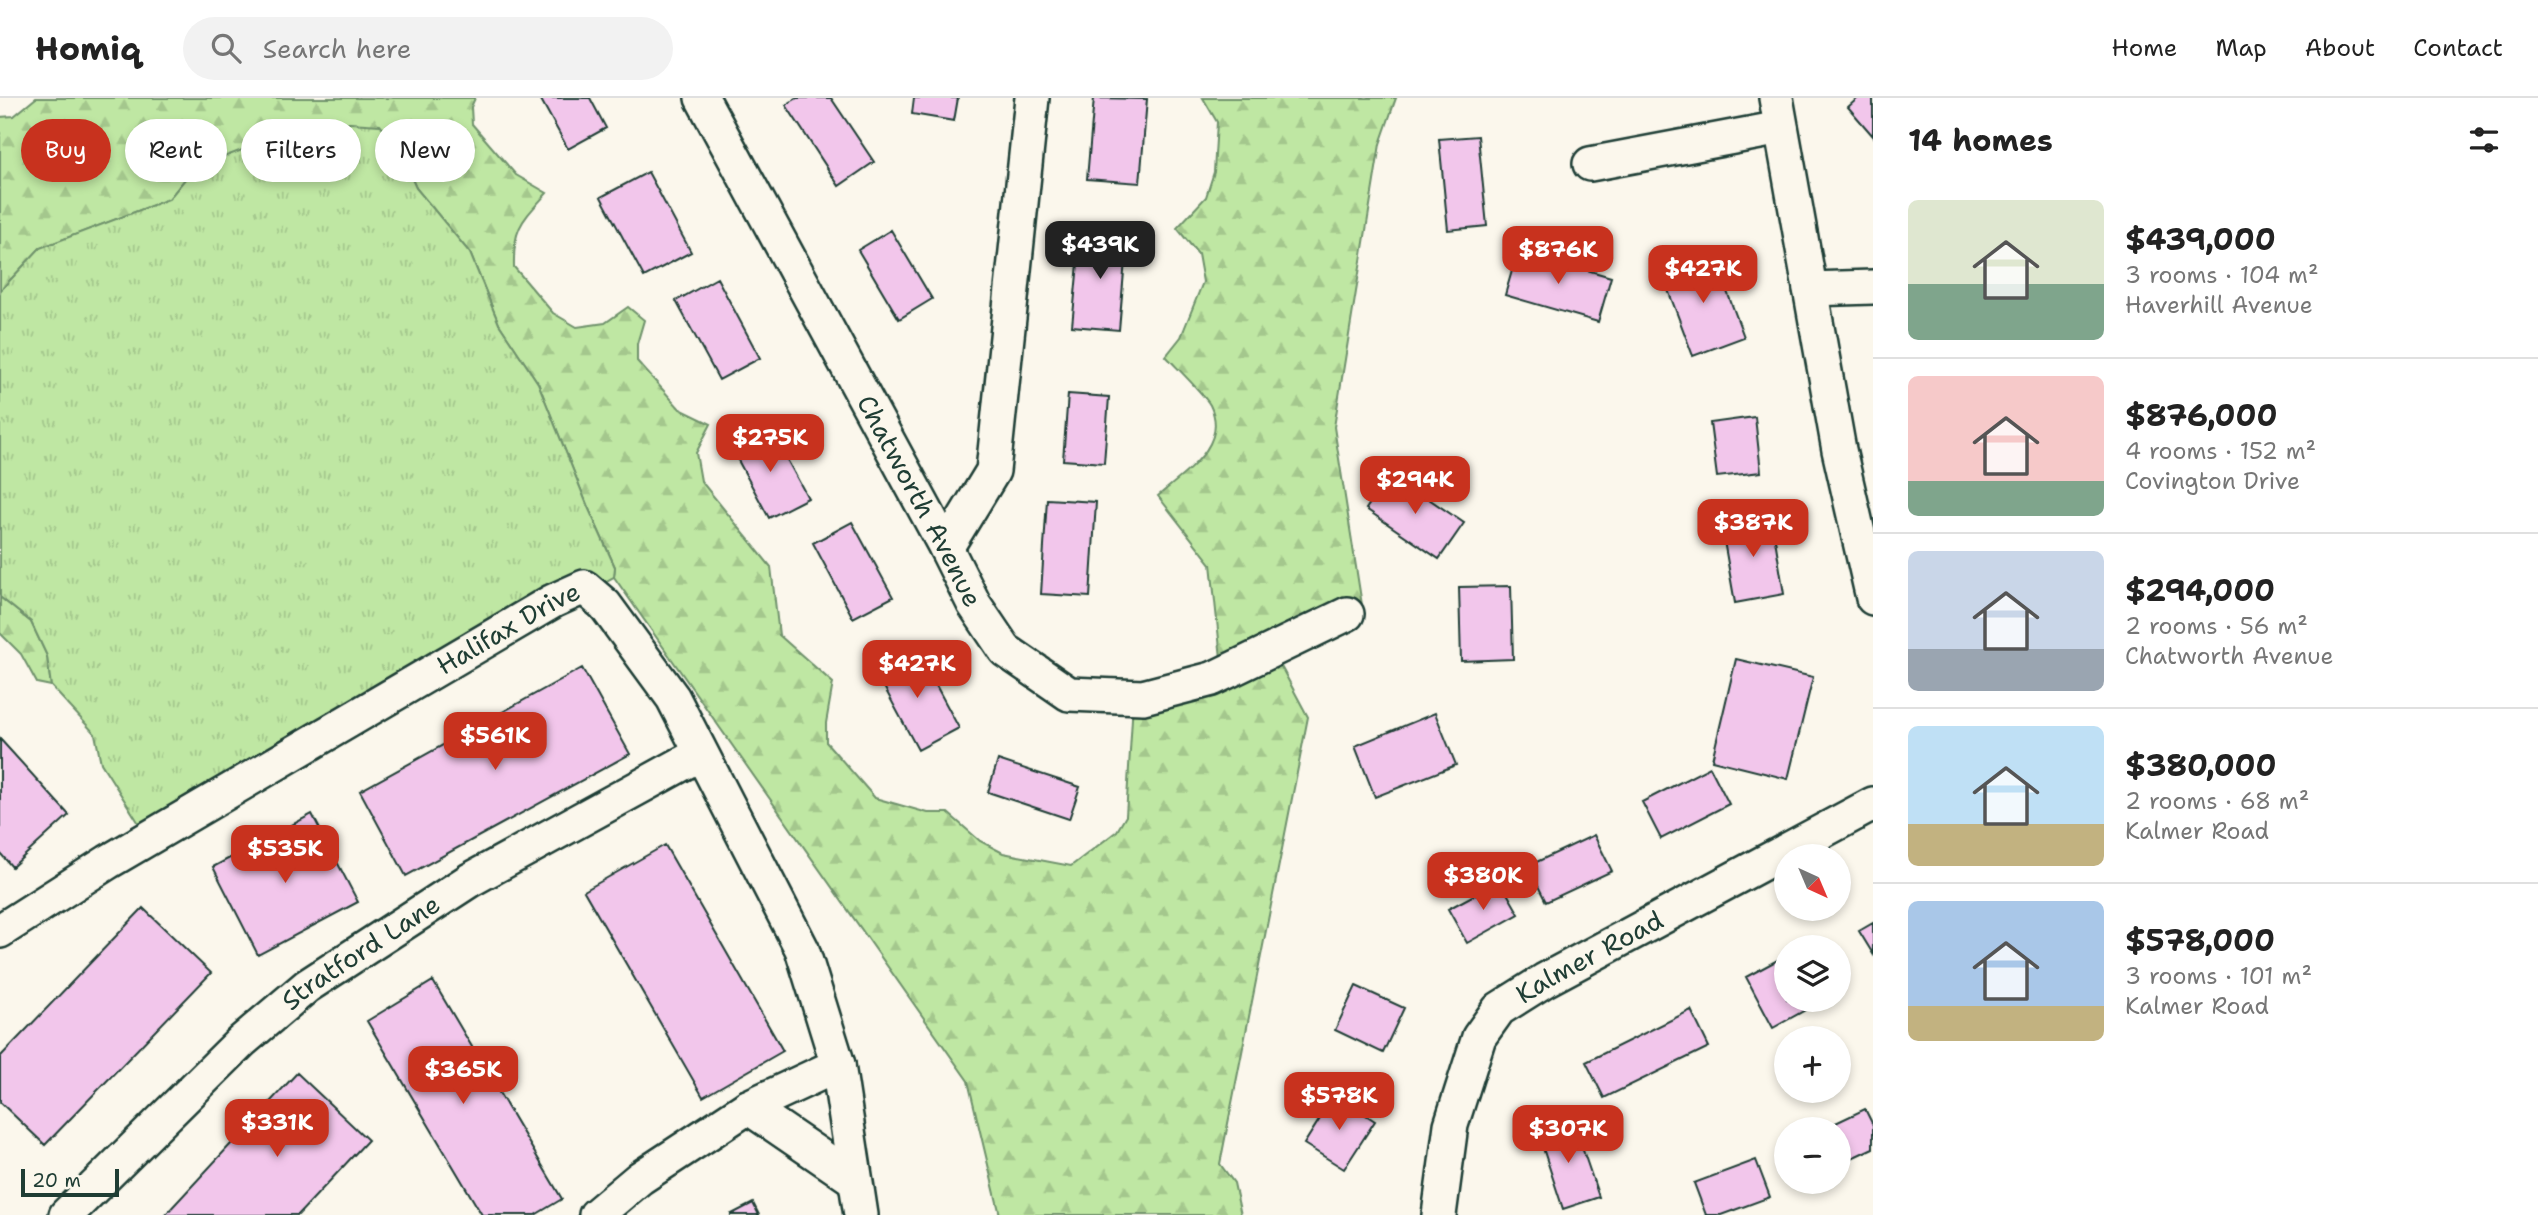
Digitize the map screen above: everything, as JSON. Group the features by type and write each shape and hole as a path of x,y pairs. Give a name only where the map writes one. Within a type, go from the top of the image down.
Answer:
{"street":[{"name":"Chatworth Avenue","path":"702,98 974,604 1005,650 1069,694 1143,697 1212,679 1347,614"},
{"path":"946,548 993,471 1032,98"},
{"path":"1590,164 1779,113 1839,450 1873,598"},
{"path":"1810,289 1873,287"},
{"name":"Halifax Drive","path":"0,931 108,862 553,601 584,587 605,605 673,698 802,949 838,1065 861,1215"},
{"name":"Stratford Lane","path":"66,1215 242,1041 307,986 470,880 701,754"},
{"name":"Kalmer Road","path":"1439,1215 1451,1125 1479,1037 1499,1009 1545,979 1873,804"},
{"path":"596,1215 640,1178 748,1107 838,1065"},
{"path":"748,1107 855,1180"}],"green space":[{"path":"36,98 475,98 471,107 472,119 375,119 375,148 361,150 361,119 241,119 241,163 227,164 227,119 125,119 125,182 183,182 169,199 40,248 0,291 0,117 14,116"},
{"path":"1203,98 1396,98 1380,144 1334,427 1362,605 1277,659 1308,717 1220,1164 1234,1183 1241,1215 1000,1215 968,1081 614,577 615,567 538,383 499,324 470,253 413,182 475,182 475,127 516,175 547,193 517,233 514,267 553,313 577,327 605,323 628,307 644,320 637,344 637,361 680,409 711,424 696,453 701,481 771,567 779,635 833,683 826,723 826,742 875,798 928,813 948,813 980,841 1003,853 1071,866 1117,831 1126,816 1133,702 1223,677 1211,564 1158,496 1201,457 1214,433 1215,419 1210,405 1166,356 1181,337 1203,282 1198,254 1177,228 1206,197 1214,172 1217,122"},
{"path":"361,124 375,125 375,182 413,182 470,253 499,324 538,383 615,567 614,577 145,833 101,763 95,734 51,686 47,656 31,622 0,597 0,291 40,248 169,199 183,182 227,182 227,156 241,150 241,182 361,182"},
{"path":"0,597 31,622 47,656 51,686 37,683 21,654 0,633"}],"building":[{"path":"540,98 590,98 606,128 568,149"},
{"path":"797,98 831,98 874,162 839,186 786,105"},
{"path":"914,98 958,98 954,121 912,114"},
{"path":"1094,98 1147,99 1140,183 1087,179"},
{"path":"1858,98 1873,98 1873,136 1848,107"},
{"path":"1478,136 1487,226 1448,230 1439,139"},
{"path":"648,172 691,252 644,277 601,197"},
{"path":"891,230 932,299 899,319 858,250"},
{"path":"1081,232 1127,237 1119,330 1072,326"},
{"path":"1518,250 1611,277 1598,322 1505,295"},
{"path":"1713,254 1744,337 1693,356 1662,274"},
{"path":"717,278 760,358 719,380 676,301"},
{"path":"1068,394 1109,397 1104,463 1063,460"},
{"path":"1755,417 1761,472 1717,477 1710,423"},
{"path":"771,430 808,498 769,518 733,451"},
{"path":"1391,473 1464,523 1439,559 1366,509"},
{"path":"1047,499 1096,502 1090,597 1041,594"},
{"path":"1771,515 1784,594 1735,603 1721,524"},
{"path":"852,522 893,597 853,618 813,543"},
{"path":"1511,586 1513,659 1461,661 1459,587"},
{"path":"917,650 959,728 918,750 876,672"},
{"path":"1736,659 1813,677 1788,779 1712,760"},
{"path":"582,668 630,754 406,876 360,791"},
{"path":"1435,713 1456,765 1375,797 1355,746"},
{"path":"0,739 69,815 12,867 0,853"},
{"path":"998,760 1080,787 1069,819 988,792"},
{"path":"1710,767 1729,804 1661,839 1642,802"},
{"path":"312,814 358,902 258,955 213,867"},
{"path":"1594,835 1612,871 1546,902 1528,866"},
{"path":"665,845 783,1051 703,1097 584,891"},
{"path":"1500,881 1519,914 1467,943 1448,909"},
{"path":"143,908 211,973 45,1145 0,1102 0,1057"},
{"path":"1873,923 1873,954 1859,931"},
{"path":"1774,962 1774,1012 1802,1012 1773,1028 1746,977"},
{"path":"433,981 562,1199 535,1215 482,1215 367,1021"},
{"path":"1356,986 1404,1008 1383,1053 1335,1030"},
{"path":"1691,1010 1709,1047 1604,1098 1586,1062"},
{"path":"297,1073 368,1140 298,1215 165,1215"},
{"path":"1335,1095 1375,1121 1344,1169 1304,1144"},
{"path":"1865,1109 1873,1125 1873,1148 1851,1158 1851,1117 1848,1117"},
{"path":"1573,1121 1599,1197 1563,1209 1538,1133"},
{"path":"1756,1160 1770,1197 1721,1215 1706,1215 1694,1183"},
{"path":"753,1203 759,1215 730,1215"}]}
